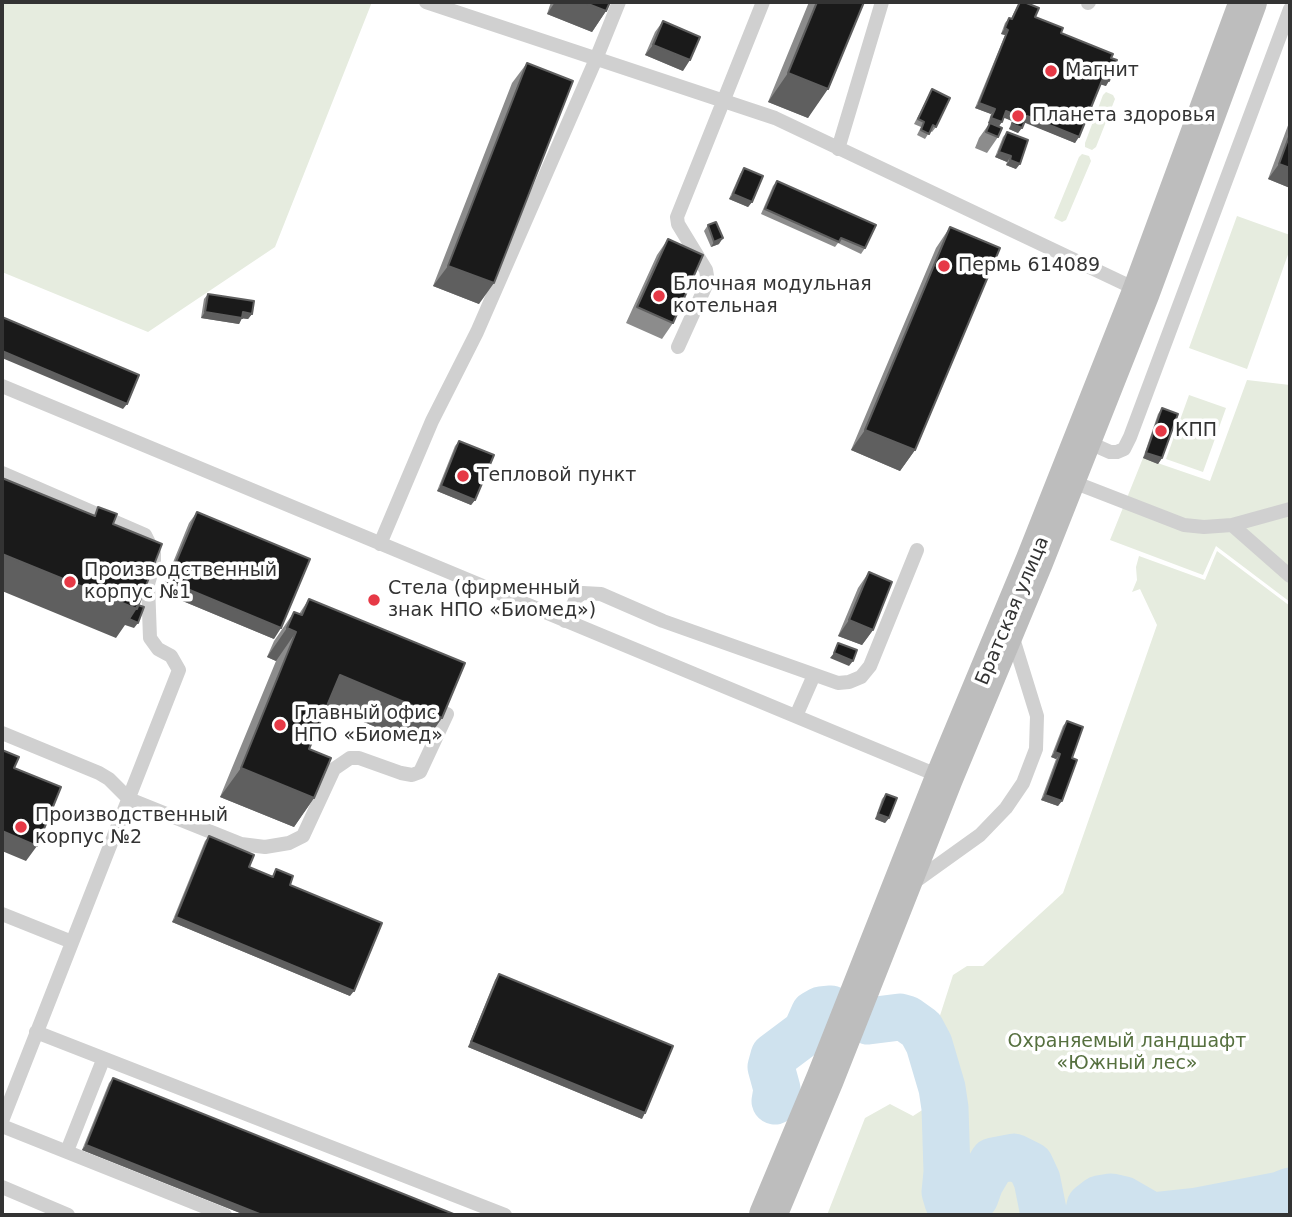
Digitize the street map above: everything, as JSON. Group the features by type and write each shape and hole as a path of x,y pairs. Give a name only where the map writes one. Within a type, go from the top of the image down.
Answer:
{"main road":[{"name":"Братская улица","path":"768,1215 1141,292 1248,2"}],"lane":[{"path":"426,2 775,118 1141,292"},
{"path":"380,544 432,421 477,332 596,59 618,2"},
{"path":"678,347 707,284 707,276 678,224 677,217 763,2"},
{"path":"838,149 882,2"},
{"path":"1082,440 1102,449 1118,452 1124,449 1130,437 1290,9"},
{"path":"2,386 944,778"},
{"path":"2,473 145,535 152,545 154,563 147,593 150,638 158,649 171,656 179,670 2,1124 225,1215"},
{"path":"1066,480 1184,525 1232,525 1290,509"},
{"path":"1232,525 1290,576"},
{"path":"565,621 577,597 583,593 601,594 641,613 814,675 838,683 849,682 861,677 870,666 917,550"},
{"path":"894,901 912,883 980,835 1001,814 1023,783 1036,749 1037,716 1009,620"},
{"path":"796,716 814,675"},
{"path":"2,733 99,773 129,799 242,844 264,847 289,843 303,836 334,769 350,758 359,758 401,773 412,775 420,772 447,714"},
{"path":"2,914 72,942"},
{"path":"36,1032 505,1215"},
{"path":"67,1151 103,1060"},
{"path":"2,1187 37,1209 68,1215"}],"green space":[{"path":"2,2 372,2 275,247 148,332 2,272"},
{"path":"1106,92 1115,99 1096,147 1092,150 1085,147 1085,143"},
{"path":"1082,154 1089,156 1091,161 1066,220 1062,222 1054,218"},
{"path":"1237,216 1290,235 1290,249 1247,369 1189,348"},
{"path":"1247,380 1290,385 1290,602 1216,546 1203,575 1110,540 1143,458 1210,481"},
{"path":"1189,395 1226,408 1203,472 1166,459"},
{"name":"Охраняемый ландшафт «Южный лес»","path":"1217,551 1290,606 1290,1215 827,1215 865,1118 890,1104 913,1116 927,1107 936,1085 936,1028 953,975 967,966 983,966 1063,893 1157,625 1140,589 1132,592 1137,580 1139,556 1205,580"}],"building":[{"path":"583,2 610,2 606,11"},
{"path":"817,2 864,2 828,89 788,73"},
{"name":"Магнит","path":"1020,2 1039,8 1035,17 1063,28 1061,33 1113,54 1111,58 1117,60 1109,81 1103,78 1079,137 1027,116 1022,128 1012,124 1016,115 1006,111 1002,122 991,118 995,109 979,103 1008,30 1005,28 1009,18 1012,19"},
{"path":"663,21 700,37 690,60 653,45"},
{"path":"527,63 573,81 494,283 448,266"},
{"path":"932,89 950,98 936,127 933,125 929,134 921,130 924,122 918,119"},
{"path":"990,123 1002,128 998,137 986,132"},
{"path":"1007,132 1028,140 1020,164 1010,160 1011,156 999,152"},
{"path":"1290,134 1290,168 1279,164"},
{"path":"744,168 763,176 752,202 733,194"},
{"path":"777,181 876,225 865,248 841,238 839,242 765,209"},
{"path":"716,222 723,238 714,242 708,225"},
{"path":"950,227 1000,248 915,450 865,430"},
{"name":"Блочная модульная котельная","path":"668,239 703,255 673,323 637,307"},
{"path":"208,294 254,301 252,314 243,312 242,318 205,312"},
{"path":"2,317 139,375 127,404 2,351"},
{"name":"КПП","path":"1162,408 1178,414 1162,458 1146,453"},
{"name":"Тепловой пункт","path":"459,441 494,455 475,500 441,486"},
{"path":"2,478 95,516 98,507 117,514 113,524 162,544 137,609 2,554"},
{"path":"197,512 310,559 281,628 168,581"},
{"path":"869,572 892,582 873,630 849,620"},
{"path":"309,599 465,663 442,718 340,675 309,749 331,758 314,798 241,768 296,632 287,628 294,612 302,615"},
{"path":"138,605 144,607 138,623 129,619"},
{"path":"838,643 857,650 853,661 834,653"},
{"path":"1067,721 1083,727 1072,758 1077,760 1062,801 1045,795 1060,754 1055,752"},
{"path":"2,750 19,757 14,768 61,787 37,846 2,831"},
{"path":"886,794 897,798 889,818 878,814"},
{"path":"209,836 254,855 249,867 273,877 276,869 293,876 290,885 382,923 354,991 176,917"},
{"path":"499,974 673,1046 645,1113 471,1042"},
{"path":"113,1078 456,1215 262,1215 86,1145"}],"waterway":[{"path":"775,1101 777,1089 771,1067 774,1056 806,1032 814,1014 831,1009"},
{"path":"868,1021 900,1017 907,1019 921,1029 929,1044 945,1108 945,1192 948,1202 957,1207 967,1203 975,1197 993,1161 1014,1157 1030,1165 1037,1180 1044,1215"},
{"path":"1160,1215 1197,1211 1290,1191"},
{"path":"1088,1215 1090,1206 1099,1199 1111,1197 1124,1200 1150,1215"}],"place":[{"name":"Магнит","path":"1051,71"},
{"name":"Планета здоровья","path":"1018,116"},
{"name":"Пермь 614089","path":"944,266"},
{"name":"Блочная модульная котельная","path":"659,296"},
{"name":"КПП","path":"1161,431"},
{"name":"Тепловой пункт","path":"463,476"},
{"name":"Производственный корпус №1","path":"70,582"},
{"name":"Стела (фирменный знак НПО «Биомед»)","path":"374,600"},
{"name":"Главный офис НПО «Биомед»","path":"280,725"},
{"name":"Производственный корпус №2","path":"21,827"}]}
